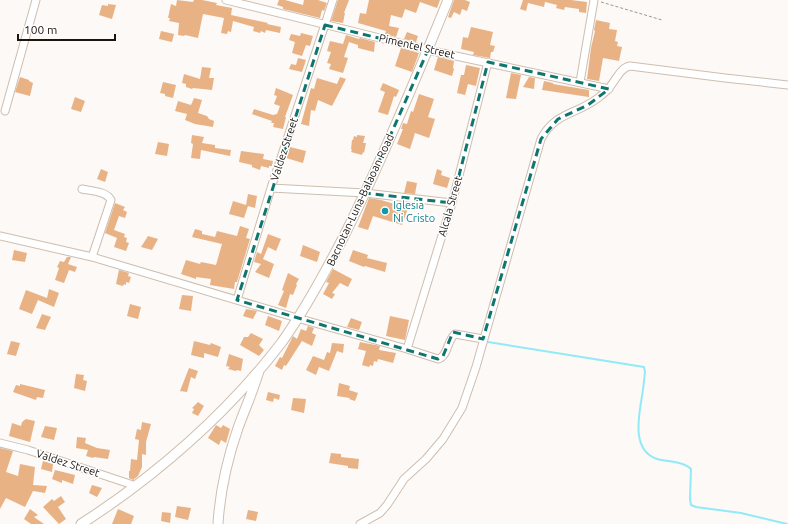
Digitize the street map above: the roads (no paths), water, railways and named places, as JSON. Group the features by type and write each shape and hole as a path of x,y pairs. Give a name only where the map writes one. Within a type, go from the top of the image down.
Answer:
{"main road":[{"name":"Bacnotan-Luna-Balaoan Road","path":"81,524 136,486 172,458 204,428 259,370 283,340 325,273 365,193 428,50 448,0"},
{"path":"218,524 222,484 229,455 238,427 253,392 259,370"}],"street":[{"path":"6,111 36,0"},
{"name":"Pimentel Street","path":"226,0 428,50 609,89"},
{"name":"Valdez Street","path":"237,300 271,188 332,0"},
{"path":"580,82 594,0"},
{"name":"Alcala Street","path":"407,349 452,203 488,62"},
{"path":"360,524 380,513 404,479 426,459 443,439 462,408 476,367 541,139 545,131 554,121 588,105 609,89 623,69 630,66 788,85"},
{"path":"271,188 365,193 452,203"},
{"path":"82,189 104,194 111,200 92,257"},
{"path":"0,236 92,257 439,359 443,356 452,336 455,334 459,333 483,339"},
{"name":"Valdez Street","path":"0,443 28,450 136,486"}],"waterway":[{"path":"488,342 644,367 645,372 638,426 641,442 649,455 657,459 684,464 691,469 691,505 741,513 787,524"}],"place":[{"name":"Iglesia Ni Cristo","path":"385,211"}]}
